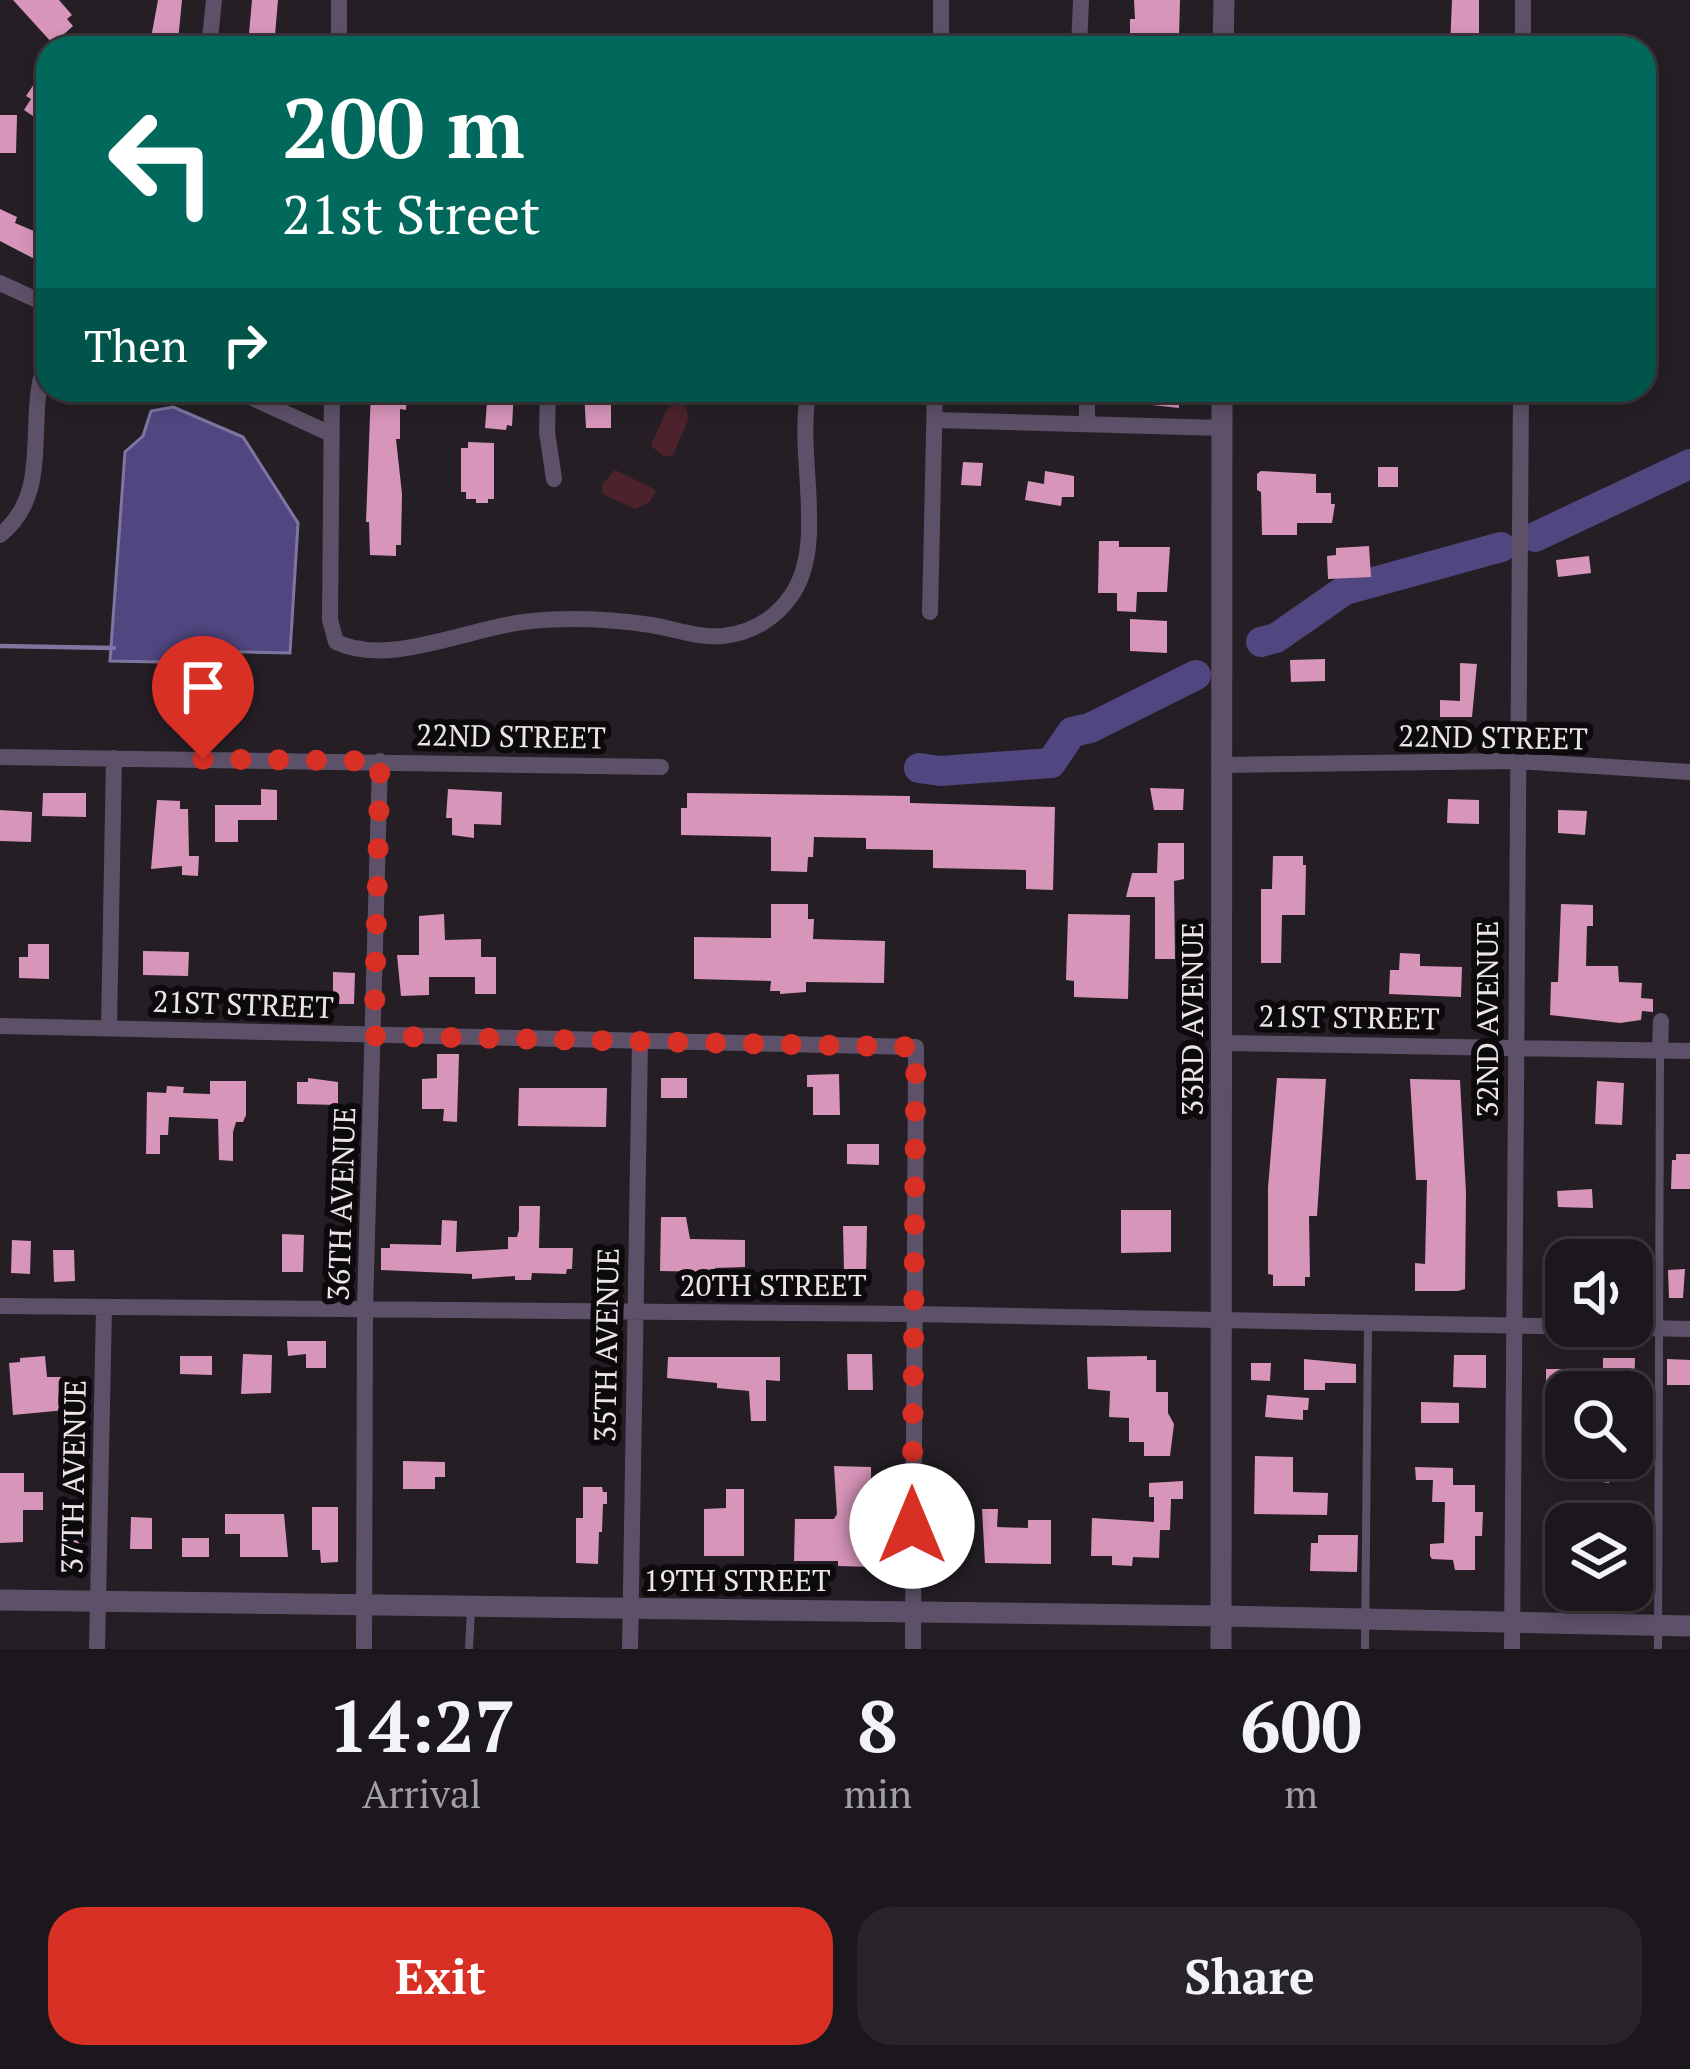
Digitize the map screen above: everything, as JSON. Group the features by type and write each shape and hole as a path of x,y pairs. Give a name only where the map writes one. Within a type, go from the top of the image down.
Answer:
{"street":[{"path":"210,36 214,0"},
{"path":"339,0 339,36"},
{"path":"940,36 941,0"},
{"path":"1079,36 1081,0"},
{"path":"1223,36 1224,0"},
{"path":"1523,0 1523,36"},
{"path":"0,283 36,300"},
{"path":"0,535 15,523 31,493 36,395"},
{"path":"261,402 331,434"},
{"path":"332,402 330,620 336,641 352,649 412,646 490,628 562,620 616,622 718,637 757,626 774,616 796,590 807,556 803,449 808,402"},
{"path":"548,402 554,479"},
{"path":"930,612 935,402"},
{"path":"1087,402 1087,424"},
{"name":"33RD AVENUE","path":"1221,1649 1222,402"},
{"name":"32ND AVENUE","path":"1512,1649 1521,402"},
{"path":"935,420 1222,428"},
{"name":"22ND STREET","path":"0,757 661,767"},
{"path":"109,1028 115,758"},
{"name":"36TH AVENUE","path":"364,1649 365,1309 380,761"},
{"name":"22ND STREET","path":"1222,766 1516,761 1690,772"},
{"path":"1660,1051 1661,1021"},
{"name":"21ST STREET","path":"0,1026 916,1047 912,1314"},
{"name":"35TH AVENUE","path":"631,1649 640,1042"},
{"name":"21ST STREET","path":"1223,1043 1690,1051"},
{"name":"20TH STREET","path":"0,1306 912,1314 1690,1329"},
{"name":"37TH AVENUE","path":"98,1649 104,1307"},
{"path":"912,1314 913,1649"},
{"name":"19TH STREET","path":"0,1600 1512,1621 1658,1638 1690,1627"}],"lane":[{"path":"1658,1638 1660,1051"},
{"path":"1365,1649 1368,1323"},
{"path":"469,1649 471,1607"}],"shaded area":[{"path":"677,403 685,406 689,418 673,455 665,457 651,446 667,409"},
{"path":"173,407 243,437 298,523 290,653 197,651 160,662 110,661 125,452 143,436 151,411"},
{"path":"615,470 656,490 650,502 635,509 603,494 602,485"}],"building":[{"path":"13,0 59,0 72,15 67,19 73,26 62,36 46,36"},
{"path":"158,0 182,0 178,36 151,36"},
{"path":"252,0 278,0 275,36 249,36"},
{"path":"1134,0 1180,0 1179,36 1130,36 1130,19 1135,19"},
{"path":"1452,0 1479,0 1479,36 1450,36"},
{"path":"36,81 36,118 24,110 31,99 26,96"},
{"path":"0,115 17,115 16,153 0,153"},
{"path":"0,209 17,217 15,223 36,232 36,260 0,241"},
{"path":"371,402 406,402 406,410 400,409 400,439 396,439 402,494 401,545 396,545 396,556 370,555 366,522"},
{"path":"487,402 513,402 512,426 485,428"},
{"path":"585,402 611,402 611,428 586,428"},
{"path":"1179,402 1179,408 1143,404"},
{"path":"468,442 494,443 494,499 488,503 466,499 466,492 461,492 461,448 468,448"},
{"path":"963,462 983,463 981,486 961,485"},
{"path":"1378,467 1398,467 1398,487 1378,487"},
{"path":"1045,471 1074,476 1074,497 1062,497 1061,506 1025,500 1028,481 1044,484"},
{"path":"1261,471 1316,474 1316,493 1331,493 1331,504 1335,504 1332,523 1297,523 1297,535 1262,535 1261,492 1257,490"},
{"path":"1099,541 1119,541 1119,547 1170,547 1167,592 1137,592 1136,612 1117,611 1117,593 1098,593"},
{"path":"1369,546 1371,577 1328,579 1327,556 1336,555 1336,548"},
{"path":"1589,556 1591,573 1558,577 1556,560"},
{"path":"1130,619 1167,621 1167,653 1130,651"},
{"path":"1325,659 1325,681 1291,682 1290,660"},
{"path":"1460,663 1477,664 1472,717 1440,717 1440,700 1460,701"},
{"path":"1150,788 1184,789 1183,810 1154,810"},
{"path":"261,789 277,790 277,820 238,820 238,842 215,842 215,805 261,805"},
{"path":"448,789 502,792 501,825 474,824 474,838 452,835 452,818 446,818"},
{"path":"43,793 86,793 86,817 42,816"},
{"path":"687,793 910,796 910,803 1055,807 1053,890 1026,889 1026,870 933,868 933,850 866,849 866,838 814,837 807,872 771,871 771,837 681,835 681,808 687,808"},
{"path":"1448,799 1479,800 1479,824 1447,823"},
{"path":"157,800 180,801 180,809 188,809 189,856 199,856 198,876 182,875 182,866 151,869"},
{"path":"0,810 32,812 31,842 0,841"},
{"path":"1558,810 1587,811 1585,835 1558,833"},
{"path":"1158,843 1184,843 1184,879 1174,881 1175,959 1155,959 1155,897 1126,897 1132,873 1157,873"},
{"path":"1273,856 1303,856 1305,915 1282,915 1281,963 1261,963 1261,889 1272,889"},
{"path":"771,904 808,904 808,919 814,919 813,939 885,941 884,983 806,982 806,992 780,994 770,991 771,981 694,979 694,937 771,938"},
{"path":"1561,904 1593,905 1586,966 1618,966 1619,982 1642,983 1641,998 1653,999 1653,1012 1642,1011 1641,1020 1620,1023 1550,1015 1551,982 1558,982"},
{"path":"444,914 445,940 481,939 481,957 496,957 496,994 475,994 475,977 429,977 429,995 401,996 397,955 419,955 419,916"},
{"path":"1068,914 1130,915 1128,999 1074,997 1074,981 1066,980"},
{"path":"28,944 49,944 49,979 19,978 19,957 28,957"},
{"path":"143,951 189,952 188,976 143,975"},
{"path":"1400,953 1420,954 1420,966 1462,967 1461,997 1389,994 1390,970 1399,970"},
{"path":"333,972 355,973 354,1004 333,1004"},
{"path":"437,1054 459,1054 457,1122 443,1121 444,1109 422,1109 422,1079 437,1078"},
{"path":"839,1074 840,1115 813,1115 813,1087 807,1087 807,1075"},
{"path":"308,1078 338,1082 338,1105 297,1104 297,1082 308,1082"},
{"path":"661,1078 687,1078 687,1098 661,1098"},
{"path":"1277,1078 1326,1079 1317,1216 1309,1216 1310,1277 1305,1277 1305,1286 1273,1286 1273,1275 1268,1274 1268,1188"},
{"path":"1410,1079 1460,1080 1466,1193 1465,1289 1458,1291 1415,1291 1415,1263 1425,1264 1427,1180 1416,1180"},
{"path":"210,1081 246,1081 246,1115 243,1122 236,1122 233,1132 233,1161 219,1160 218,1119 169,1117 168,1135 160,1135 160,1154 146,1154 147,1092 166,1093 167,1086 184,1087 183,1093 210,1094"},
{"path":"1597,1081 1624,1083 1622,1125 1595,1124"},
{"path":"519,1088 607,1088 606,1127 518,1126"},
{"path":"847,1144 879,1144 879,1165 847,1164"},
{"path":"1676,1154 1690,1154 1690,1189 1671,1189"},
{"path":"1592,1189 1593,1208 1558,1207 1557,1191"},
{"path":"519,1206 540,1206 539,1248 573,1248 572,1269 566,1274 532,1273 531,1280 515,1280 515,1276 472,1279 472,1274 381,1270 381,1248 390,1248 390,1244 441,1245 442,1220 457,1221 456,1252 508,1249 508,1237 517,1237 519,1230"},
{"path":"1121,1210 1171,1210 1171,1252 1121,1253"},
{"path":"661,1217 686,1217 690,1239 745,1240 745,1267 660,1271"},
{"path":"843,1226 867,1226 866,1272 844,1271"},
{"path":"282,1234 304,1235 303,1272 282,1272"},
{"path":"12,1240 31,1241 30,1274 11,1273"},
{"path":"53,1250 74,1250 75,1281 54,1282"},
{"path":"1685,1269 1683,1298 1669,1298 1668,1270"},
{"path":"287,1341 326,1341 326,1368 306,1368 306,1354 288,1356"},
{"path":"243,1354 272,1355 271,1393 241,1394"},
{"path":"847,1354 872,1354 873,1390 848,1390"},
{"path":"1454,1355 1486,1355 1486,1388 1453,1387"},
{"path":"45,1356 47,1377 64,1377 66,1410 13,1415 9,1363"},
{"path":"180,1356 212,1356 212,1375 180,1374"},
{"path":"1147,1356 1147,1360 1156,1360 1156,1392 1168,1392 1168,1413 1174,1424 1170,1456 1144,1456 1144,1442 1129,1442 1129,1418 1109,1417 1110,1391 1088,1389 1087,1357"},
{"path":"668,1357 780,1357 780,1381 766,1380 766,1421 751,1421 749,1391 667,1378"},
{"path":"1603,1358 1635,1358 1635,1371 1603,1371"},
{"path":"1304,1359 1356,1364 1356,1383 1325,1383 1325,1390 1304,1390"},
{"path":"1667,1359 1690,1360 1690,1385 1667,1385"},
{"path":"1251,1363 1271,1363 1270,1381 1251,1380"},
{"path":"1267,1395 1309,1398 1303,1420 1265,1417"},
{"path":"1421,1402 1459,1403 1459,1423 1421,1423"},
{"path":"1255,1456 1293,1457 1293,1492 1328,1493 1327,1515 1254,1514"},
{"path":"403,1461 445,1462 445,1477 435,1477 435,1489 403,1489"},
{"path":"834,1466 871,1467 872,1567 794,1561 795,1519 834,1519 837,1514"},
{"path":"1415,1467 1453,1468 1453,1485 1475,1485 1475,1512 1483,1512 1482,1536 1475,1536 1475,1570 1455,1570 1453,1560 1430,1556 1430,1544 1444,1543 1445,1502 1432,1502 1433,1480 1416,1480"},
{"path":"0,1473 24,1473 24,1492 43,1492 43,1510 23,1510 23,1542 0,1543"},
{"path":"1183,1481 1183,1499 1171,1499 1170,1530 1160,1530 1159,1558 1133,1557 1132,1566 1112,1565 1112,1556 1091,1556 1092,1518 1154,1522 1149,1483"},
{"path":"583,1487 602,1487 607,1492 598,1564 576,1563 576,1518 583,1518"},
{"path":"726,1489 744,1489 744,1556 704,1556 704,1509 726,1508"},
{"path":"312,1507 338,1507 338,1562 321,1563 320,1550 312,1550"},
{"path":"982,1509 998,1509 997,1527 1028,1528 1028,1520 1051,1520 1051,1564 985,1563"},
{"path":"61,1511 80,1513 79,1548 60,1547"},
{"path":"225,1514 284,1514 288,1557 240,1557 240,1534 225,1534"},
{"path":"131,1517 152,1518 152,1549 130,1549"},
{"path":"929,1531 952,1531 952,1562 931,1562"},
{"path":"1318,1535 1358,1535 1357,1572 1310,1571 1311,1543 1318,1543"},
{"path":"182,1538 209,1538 209,1557 182,1557"}],"waterway":[{"path":"1535,537 1690,464"},
{"path":"1261,642 1276,638 1345,590 1501,547"},
{"path":"0,646 114,648"},
{"path":"919,768 940,771 1051,763 1072,732 1090,728 1196,675"}],"route":[{"path":"203,759 380,761 374,1036 916,1047 912,1526"}]}
